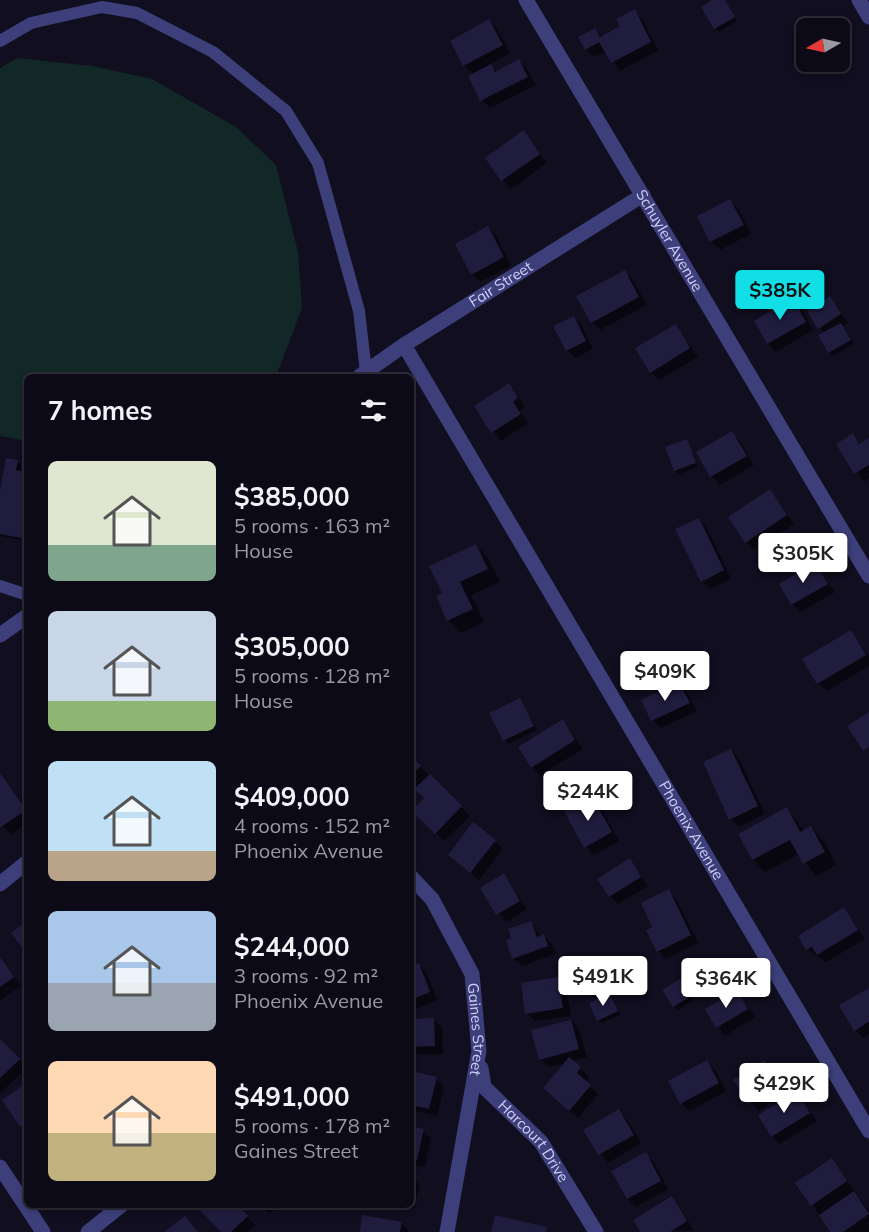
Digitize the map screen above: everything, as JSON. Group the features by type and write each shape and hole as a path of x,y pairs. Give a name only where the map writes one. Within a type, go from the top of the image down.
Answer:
{"street":[{"name":"Schuyler Avenue","path":"526,0 869,576"},
{"path":"859,0 869,17"},
{"name":"Fair Street","path":"363,374 404,345 643,195"},
{"name":"Phoenix Avenue","path":"404,345 869,1131"},
{"path":"0,635 24,617"},
{"path":"0,885 24,865"},
{"name":"Gaines Street","path":"414,881 432,899 472,974 479,1051 447,1232"},
{"name":"Harcourt Drive","path":"479,1051 484,1087 541,1142 596,1232"},
{"path":"0,1167 24,1203"},
{"path":"27,1208 43,1232"},
{"path":"88,1232 118,1208"}],"lane":[{"path":"0,42 31,23 92,9 102,7 137,13 213,52 286,111 318,163 358,310 363,374"},
{"path":"0,586 24,594"}],"green space":[{"path":"17,58 92,66 152,79 236,127 276,165 298,252 302,308 277,374 24,374 24,440 0,436 0,68"}],"building":[{"path":"712,0 725,0 735,17 714,29 701,7"},
{"path":"635,9 651,42 611,63 599,42 585,50 578,37 595,28 600,37 620,26 616,19"},
{"path":"489,19 503,45 463,66 450,41"},
{"path":"519,59 528,77 480,101 468,76 491,64 495,72"},
{"path":"524,130 540,154 501,181 485,158"},
{"path":"730,199 744,225 710,242 697,216"},
{"path":"488,226 504,257 471,275 455,244"},
{"path":"625,270 639,297 591,323 576,296"},
{"path":"830,296 841,314 818,329 807,311"},
{"path":"793,298 806,322 767,344 754,321"},
{"path":"574,316 586,341 566,351 553,326"},
{"path":"841,323 851,340 828,353 818,335"},
{"path":"676,324 690,348 650,373 635,348"},
{"path":"509,383 518,398 513,402 521,414 491,433 474,406"},
{"path":"732,431 747,456 710,477 696,452"},
{"path":"853,433 859,444 869,438 869,465 854,474 836,444"},
{"path":"687,439 696,463 674,471 665,447"},
{"path":"6,458 18,460 16,470 24,471 24,538 0,534 0,490"},
{"path":"770,489 787,515 745,543 728,517"},
{"path":"699,518 724,570 701,582 675,529"},
{"path":"476,544 488,569 460,582 473,609 447,621 436,596 442,593 429,566"},
{"path":"815,563 828,584 791,605 779,584"},
{"path":"851,630 866,655 817,684 802,659"},
{"path":"679,682 690,703 651,721 641,700"},
{"path":"520,698 534,726 503,741 489,713"},
{"path":"869,712 869,747 863,751 847,726"},
{"path":"563,719 575,740 531,768 518,747"},
{"path":"731,749 758,806 729,820 703,762"},
{"path":"414,759 421,766 414,772"},
{"path":"0,773 24,807 24,811 0,826"},
{"path":"430,774 462,806 435,834 414,813 414,809 424,798 414,789"},
{"path":"591,795 612,832 584,848 564,811"},
{"path":"787,807 800,832 811,826 825,852 803,864 790,840 752,860 738,834"},
{"path":"473,822 496,840 470,873 448,855"},
{"path":"630,858 641,877 609,897 597,879"},
{"path":"504,873 520,901 496,915 480,888"},
{"path":"669,889 691,935 657,952 646,930 652,927 641,903"},
{"path":"844,907 858,930 817,955 812,947 806,950 798,936"},
{"path":"531,921 537,937 544,934 548,946 512,959 506,940 511,938 508,929"},
{"path":"24,923 24,950 11,933"},
{"path":"0,957 14,977 0,987"},
{"path":"419,963 430,992 414,999 414,966"},
{"path":"558,977 563,1008 525,1014 521,983"},
{"path":"680,979 691,996 673,1007 662,990"},
{"path":"869,988 869,1022 854,1031 839,1005"},
{"path":"737,990 748,1009 716,1028 705,1009"},
{"path":"609,993 618,1011 597,1021 589,1003"},
{"path":"434,1018 435,1046 414,1047 414,1019"},
{"path":"571,1020 579,1049 539,1060 531,1030"},
{"path":"0,1039 20,1059 0,1078"},
{"path":"569,1057 581,1067 577,1073 591,1085 569,1111 543,1088"},
{"path":"707,1060 719,1083 680,1104 668,1081"},
{"path":"764,1060 779,1085 748,1104 733,1080"},
{"path":"414,1072 437,1077 429,1109 414,1106"},
{"path":"24,1085 24,1124 20,1127 2,1100"},
{"path":"797,1091 810,1113 771,1137 758,1115"},
{"path":"619,1109 634,1135 598,1155 583,1130"},
{"path":"414,1127 424,1129 417,1160 414,1159"},
{"path":"646,1152 661,1181 627,1199 611,1171"},
{"path":"832,1158 847,1181 811,1206 795,1183"},
{"path":"854,1191 869,1214 843,1232 830,1232 819,1215"},
{"path":"672,1196 687,1221 670,1232 640,1232 633,1220"},
{"path":"241,1208 248,1216 231,1232 221,1232 199,1209"},
{"path":"362,1215 402,1222 400,1232 360,1232"},
{"path":"495,1215 547,1227 546,1232 491,1232"},
{"path":"185,1216 198,1232 164,1232"}]}
